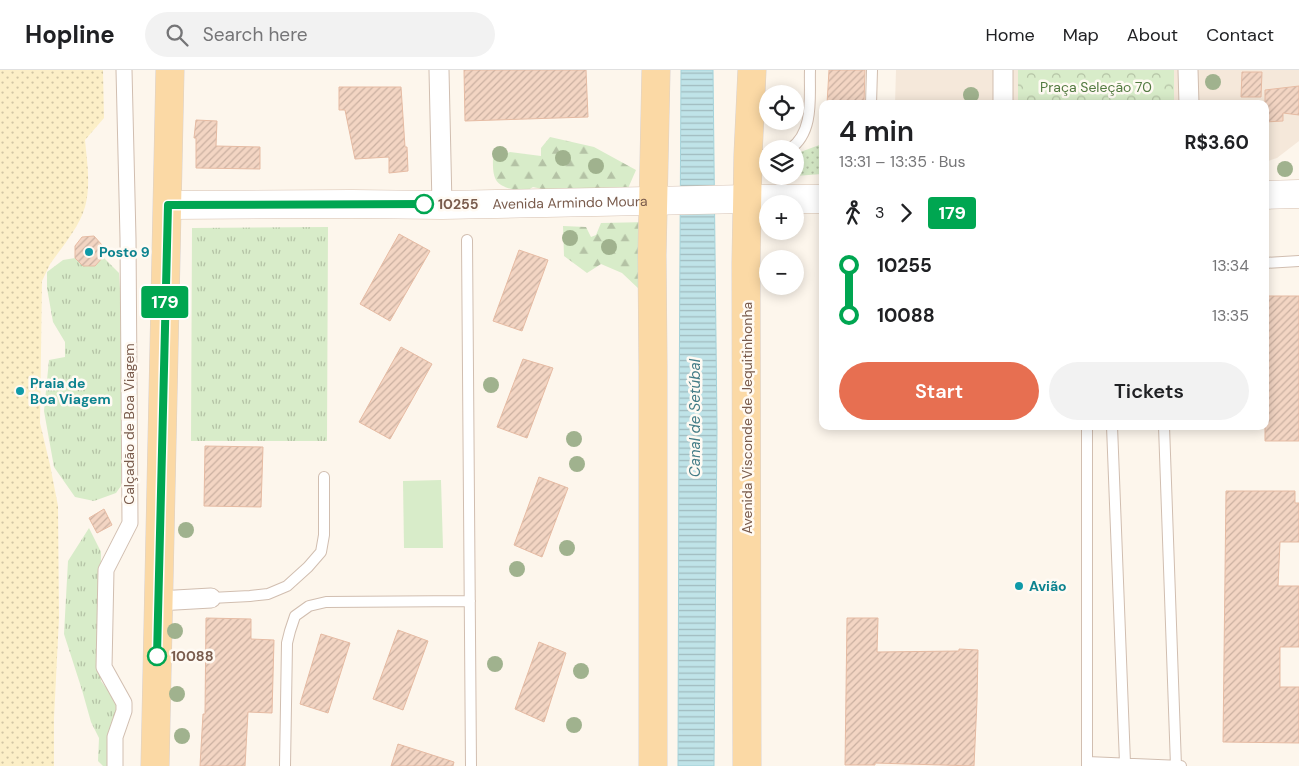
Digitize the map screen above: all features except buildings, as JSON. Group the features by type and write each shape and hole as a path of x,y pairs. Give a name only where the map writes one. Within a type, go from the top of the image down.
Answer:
{"main road":[{"path":"155,766 170,70"},
{"path":"654,766 652,255 664,200 656,70"},
{"name":"Avenida Visconde de Jequitinhonha","path":"747,766 746,263 748,199 758,155 752,70"},
{"name":"Avenida Armindo Moura","path":"168,205 442,205 718,199 819,199"}],"street":[{"name":"Calçadão de Boa Viagem","path":"115,766 115,737 124,711 124,703 104,667 106,570 130,523 128,238 124,70"},
{"path":"440,70 442,205"},
{"path":"1003,70 1003,100"},
{"path":"1188,70 1189,100"},
{"path":"158,601 211,598"}],"lane":[{"path":"799,140 807,126 809,115 810,70"},
{"path":"871,100 872,70"},
{"path":"467,240 471,766"},
{"path":"1269,263 1299,261"},
{"path":"1087,430 1087,764 1125,763 1183,766"},
{"path":"1112,430 1125,763"},
{"path":"1164,430 1176,766"},
{"path":"211,598 268,594 287,586 308,567 321,552 324,535 324,477"},
{"path":"285,766 288,643 295,616 309,606 326,602 470,601"}],"shaded area":[{"path":"896,70 1299,70 1299,141 1277,158 1269,161 1269,100 895,100"}],"green space":[{"name":"Praça Seleção 70","path":"1018,70 1174,70 1174,100 1018,100"},
{"path":"550,137 594,147 636,170 626,193 560,193 533,187 523,193 499,183 494,174 493,158 510,152 541,156 541,148"},
{"path":"819,145 819,174 804,175 804,151"},
{"path":"649,222 640,290 622,273 601,264 587,273 564,256 563,226 586,227 591,237 596,235 601,223"},
{"path":"328,227 327,441 191,441 192,228"},
{"path":"103,257 119,273 124,352 121,486 116,493 94,501 75,497 54,467 44,411 49,360 65,357 65,342 53,322 47,288 47,272 63,260 75,258 83,266 94,266"},
{"path":"441,480 443,548 404,548 403,481"},
{"path":"89,528 101,552 101,681 116,701 119,715 110,766 103,766 98,761 99,738 91,722 64,634 68,561"}],"sand":[{"name":"Praia de Boa Viagem","path":"0,70 103,70 104,118 85,140 88,182 85,207 75,228 51,262 42,281 40,423 58,506 59,618 54,718 54,766 0,766"}],"water":[{"name":"Canal de Setúbal","path":"681,70 713,70 717,429 714,766 678,766"}],"bus line":[{"name":"179","path":"157,656 168,205 424,204"}],"place":[{"name":"10255","path":"424,204"},
{"name":"Posto 9","path":"89,252"},
{"name":"Praia de Boa Viagem","path":"20,391"},
{"name":"Avião","path":"1019,586"},
{"name":"10088","path":"157,656"}]}
